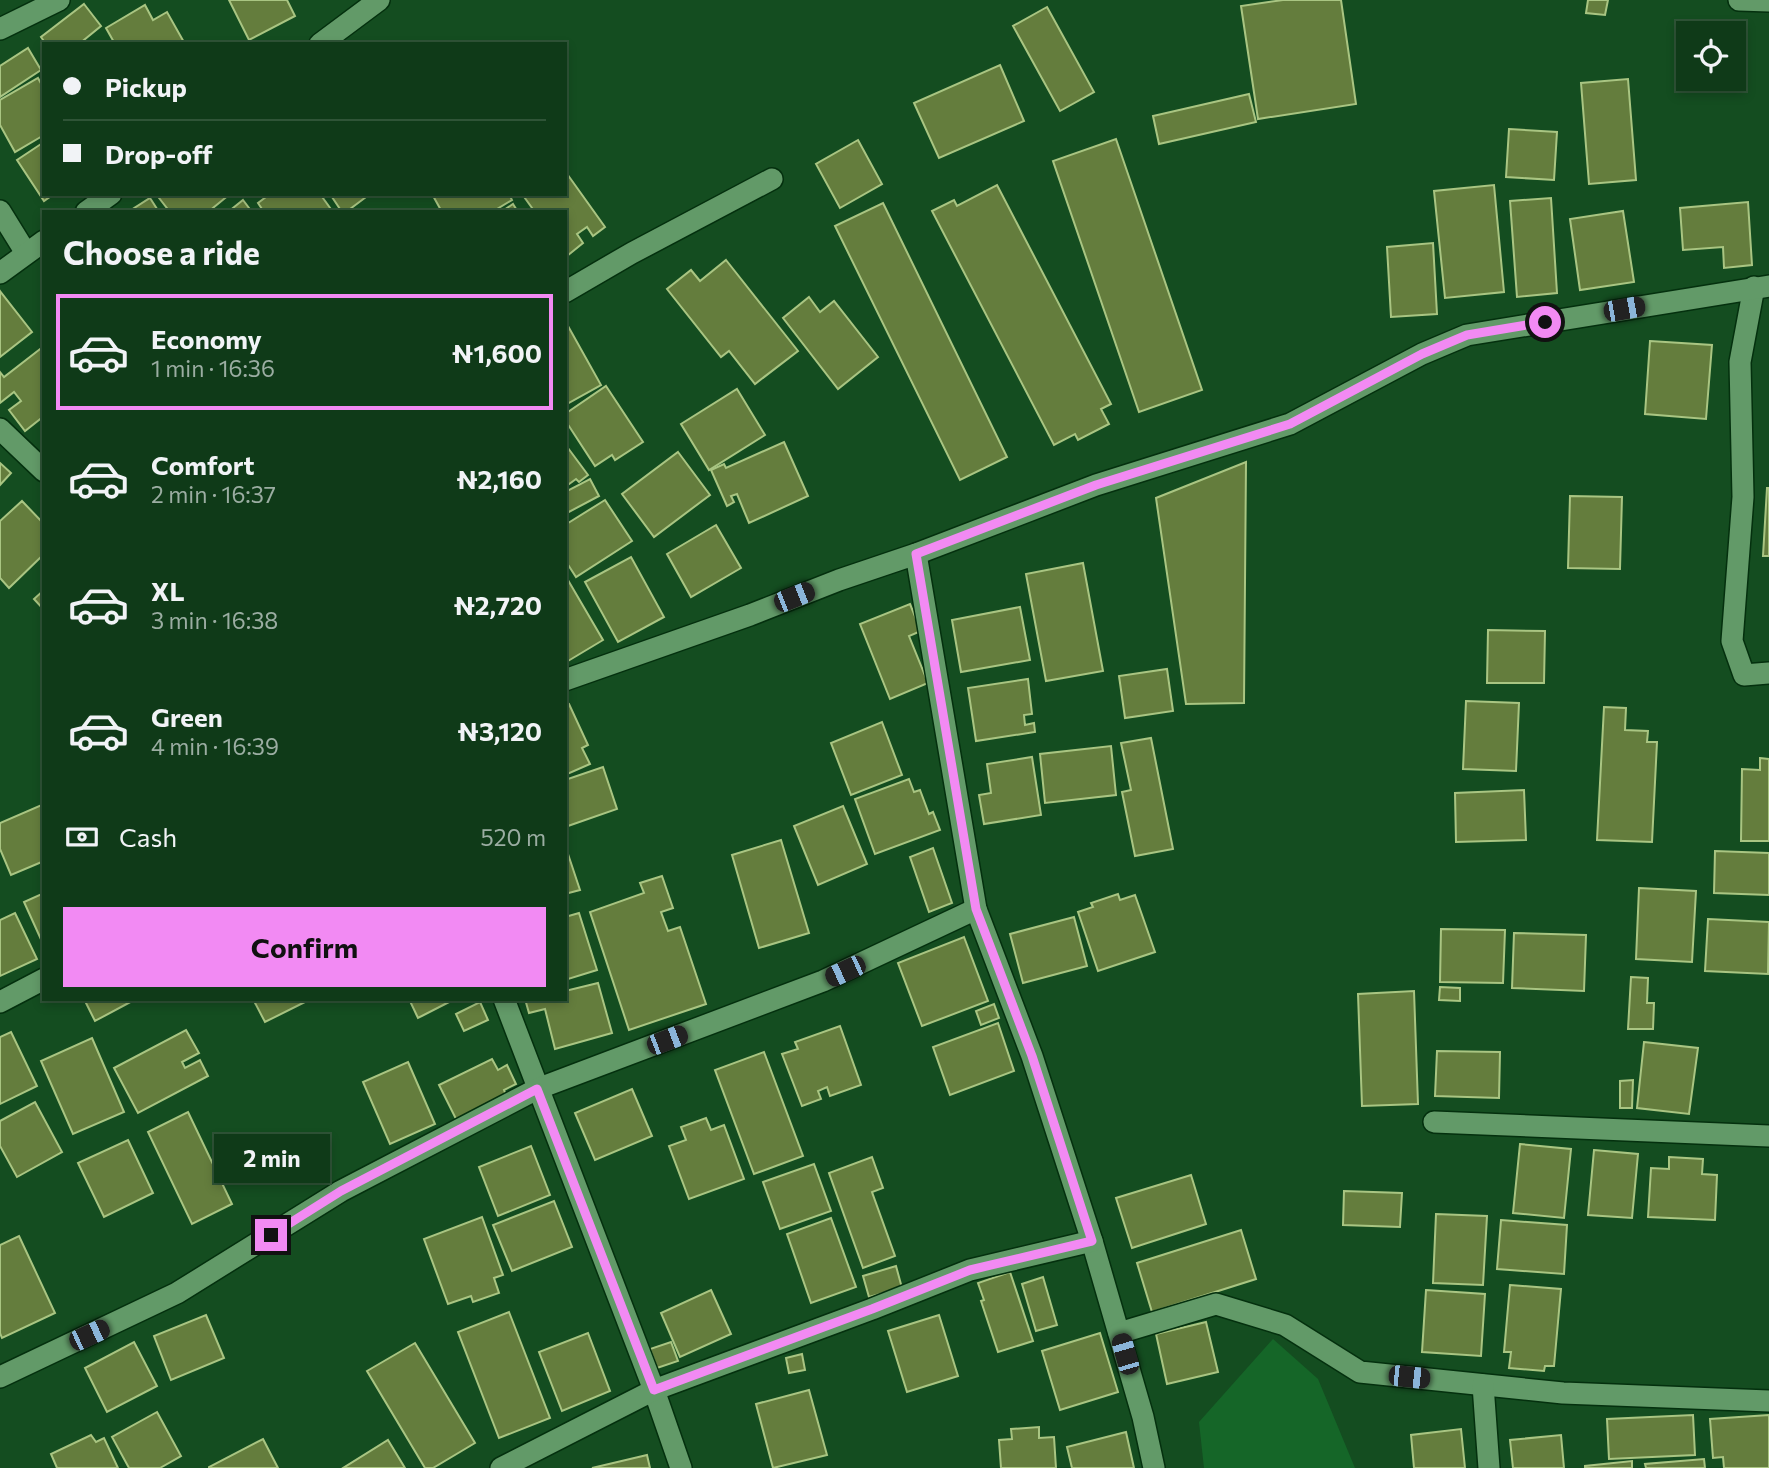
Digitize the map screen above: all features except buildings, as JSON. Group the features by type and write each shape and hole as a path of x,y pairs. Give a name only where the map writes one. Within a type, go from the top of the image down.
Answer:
{"street":[{"path":"0,29 59,0"},
{"path":"323,42 379,0"},
{"path":"1739,0 1769,1"},
{"path":"567,291 772,179"},
{"path":"89,210 108,196"},
{"path":"0,211 26,253"},
{"path":"0,274 42,242"},
{"path":"567,679 916,554 1096,485 1290,424 1422,354 1467,335 1762,287 1740,362 1743,497 1732,641 1744,675 1769,673"},
{"path":"0,429 42,469"},
{"path":"916,554 976,909 1032,1056 1092,1241 1143,1417 1154,1468"},
{"path":"0,1377 177,1293 341,1191 537,1089 823,981 976,909"},
{"path":"0,1002 42,980"},
{"path":"505,1001 654,1390 681,1468"},
{"path":"1434,1122 1769,1136"},
{"path":"501,1468 654,1390 970,1270 1092,1241"},
{"path":"1119,1333 1216,1304 1285,1325 1360,1372 1563,1393 1769,1401"},
{"path":"1482,1385 1489,1468"}],"green space":[{"path":"1273,1339 1318,1379 1355,1468 1204,1468 1199,1422"}],"route":[{"path":"271,1235 341,1191 537,1089 654,1390 970,1270 1092,1241 1032,1056 976,909 916,554 1096,485 1290,424 1422,354 1467,335 1545,322"}]}
